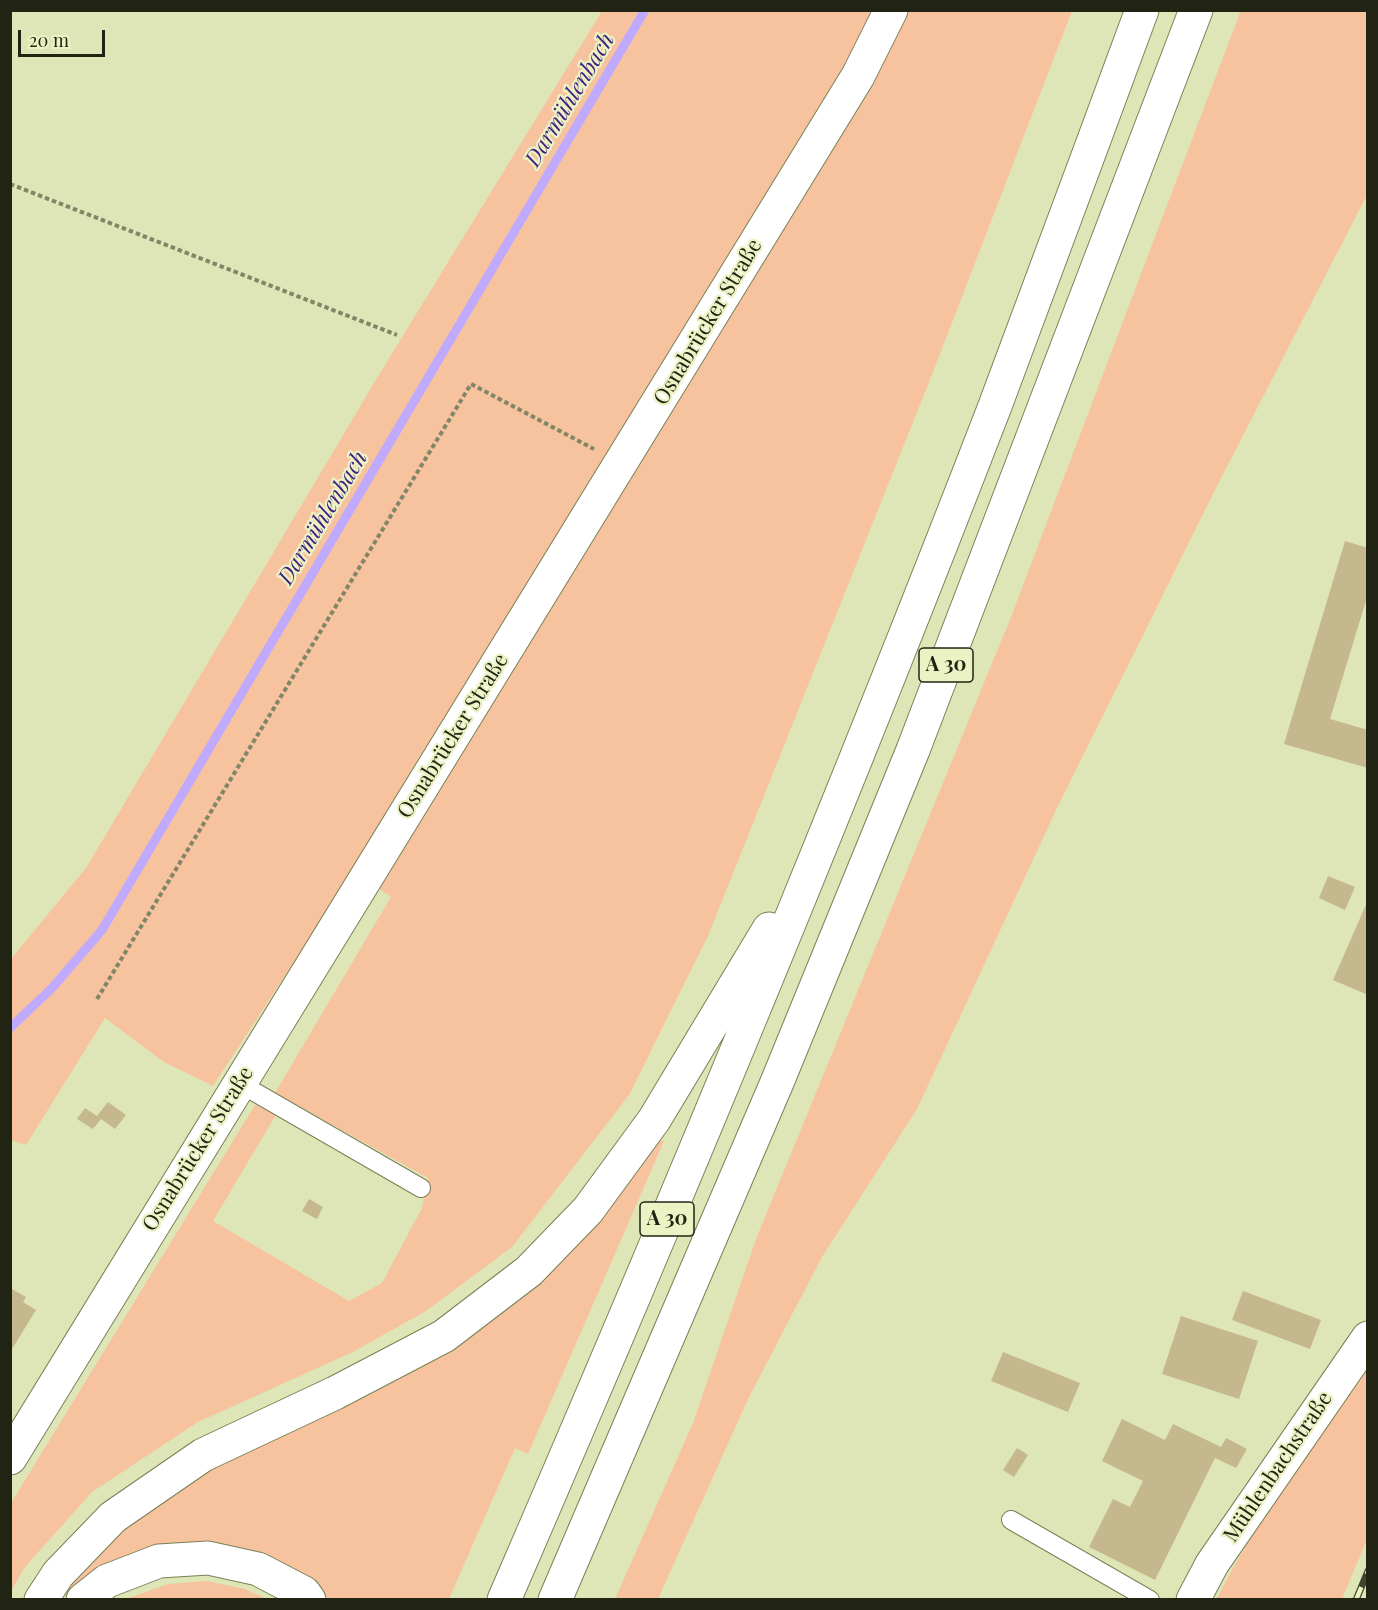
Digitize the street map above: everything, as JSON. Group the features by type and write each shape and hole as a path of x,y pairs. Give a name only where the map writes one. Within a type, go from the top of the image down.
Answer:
{"main road":[{"name":"Osnabrücker Straße","path":"10,1458 858,76 891,10"},
{"name":"A 30","path":"504,1599 635,1297 825,835 995,405 1142,10"},
{"name":"A 30","path":"555,1599 778,1080 913,750 1196,10"},
{"path":"41,1599 58,1574 113,1517 203,1455 335,1393 444,1335 529,1271 588,1210 654,1120 825,835"},
{"name":"Mühlenbachstraße","path":"1193,1599 1212,1564 1368,1338"},
{"path":"83,1599 107,1581 159,1561 208,1558 258,1569 304,1593 309,1599"}],"lane":[{"path":"239,1083 422,1188"},
{"path":"1011,1520 1150,1599"}],"path":[{"path":"10,184 398,335"},
{"path":"97,999 471,384 621,464"}],"shaded area":[{"path":"1241,10 1367,11 1367,195 1217,486 1058,806 917,1109 822,1257 749,1397 658,1599 615,1599 693,1423 756,1239 1011,617"},
{"path":"602,11 1072,11 933,372 708,936 629,1095 512,1247 426,1311 353,1352 198,1422 92,1492 25,1567 11,1591 11,1503 255,1105 277,1113 213,1221 349,1301 382,1283 422,1208 428,1178 275,1093 391,897 354,870 213,1086 164,1062 105,1018 26,1145 11,1140 10,960 86,868 377,378"},
{"path":"655,1141 664,1141 528,1454 515,1448 449,1599 324,1599 267,1559 105,1567 65,1596 60,1590 122,1524 209,1464 446,1347"},
{"path":"1367,1367 1367,1539 1342,1599 1216,1600 1268,1510"},
{"path":"207,1581 245,1589 267,1599 126,1599 168,1584"}],"building":[{"path":"1345,541 1368,548 1368,594 1330,719 1368,730 1368,768 1284,744"},
{"path":"1328,876 1355,887 1345,910 1319,898"},
{"path":"1368,900 1368,995 1333,980"},
{"path":"108,1102 126,1115 115,1129 101,1119 93,1129 77,1119 85,1108 97,1116"},
{"path":"309,1199 323,1207 317,1219 302,1211"},
{"path":"10,1288 26,1297 23,1302 36,1310 12,1349"},
{"path":"1243,1291 1321,1320 1310,1349 1232,1320"},
{"path":"1181,1316 1258,1341 1239,1399 1162,1374"},
{"path":"1003,1352 1080,1383 1068,1412 991,1381"},
{"path":"1122,1419 1165,1440 1173,1424 1221,1447 1226,1438 1247,1449 1236,1468 1215,1458 1155,1580 1089,1547 1113,1499 1130,1507 1143,1481 1102,1461"},
{"path":"1017,1448 1028,1455 1014,1477 1003,1470"}],"waterway":[{"name":"Darmühlenbach","path":"10,1028 52,988 102,930 645,10"}],"railway":[{"path":"1356,1600 1368,1571"}]}
